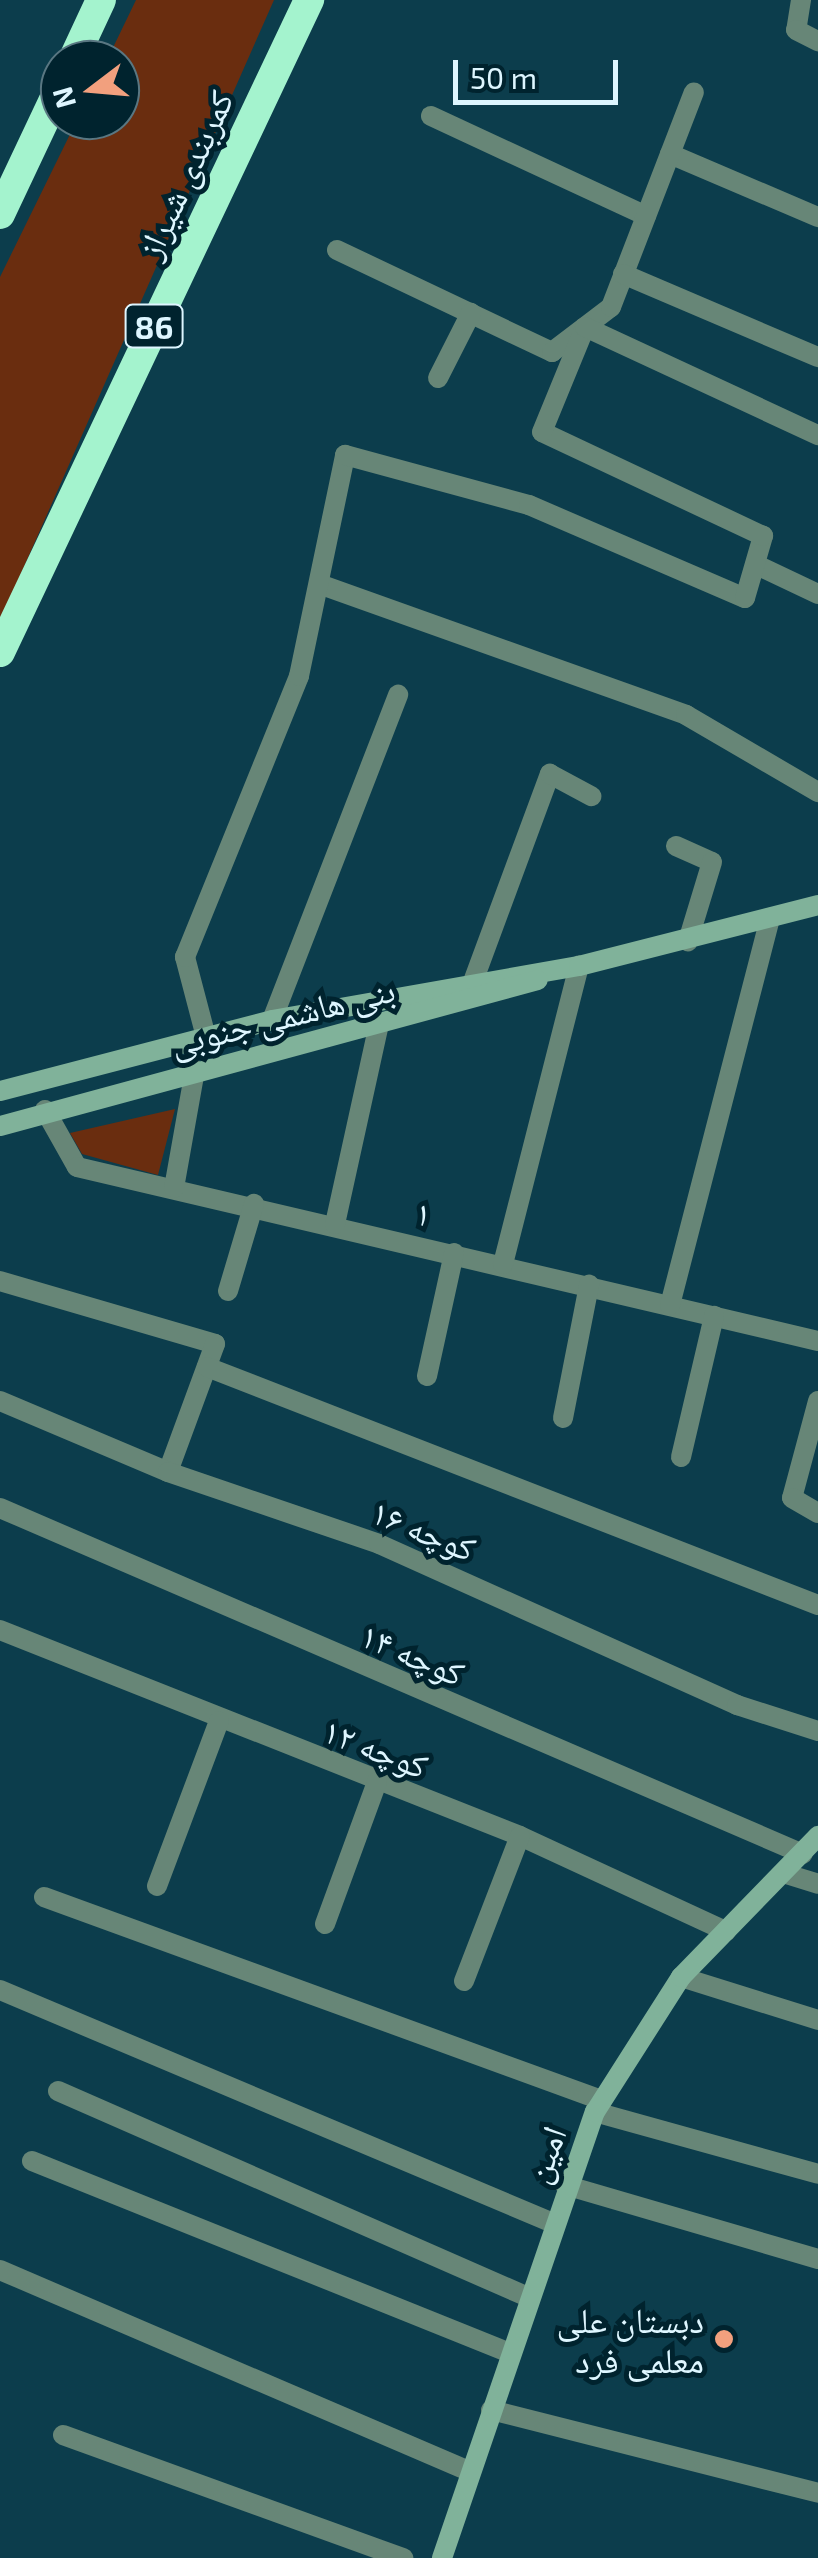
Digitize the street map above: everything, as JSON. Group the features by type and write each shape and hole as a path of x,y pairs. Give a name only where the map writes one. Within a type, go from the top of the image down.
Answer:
{"highway":[{"path":"82,40 101,0"},
{"name":"کمربندی شیراز","path":"0,652 309,0"},
{"path":"0,214 40,129"}],"street":[{"path":"801,0 796,30 818,41"},
{"path":"337,250 552,352 611,306 694,92"},
{"path":"430,116 646,216"},
{"path":"670,154 818,217"},
{"path":"624,274 818,356"},
{"path":"438,378 471,314"},
{"path":"585,327 818,435"},
{"path":"206,1036 185,956 299,676 345,456 529,505 745,598 761,567 763,536 542,432 585,327"},
{"path":"761,567 818,594"},
{"path":"319,584 686,715 818,792"},
{"path":"272,1020 398,695"},
{"path":"474,979 550,774 590,796"},
{"path":"676,846 712,862 688,941"},
{"name":"بنی هاشمی جنوبی","path":"0,1126 46,1110 818,905"},
{"path":"670,1305 770,918"},
{"path":"503,1264 580,966"},
{"name":"بنی هاشمی جنوبی","path":"0,1092 272,1020 474,979 580,966"},
{"path":"334,1224 379,1024"},
{"path":"174,1188 195,1070"},
{"name":"۱","path":"46,1110 77,1168 254,1204 818,1341"},
{"path":"228,1291 254,1204"},
{"path":"427,1376 454,1252"},
{"path":"0,1281 216,1344 168,1472"},
{"path":"562,1418 589,1285"},
{"path":"681,1457 714,1316"},
{"path":"207,1367 818,1605"},
{"name":"کوچه ۱۶","path":"0,1401 168,1472 379,1544 737,1705 818,1732"},
{"path":"818,1401 792,1498 818,1513"},
{"name":"کوچه ۱۴","path":"0,1508 803,1854"},
{"name":"کوچه ۱۲","path":"0,1630 219,1721 520,1836 726,1931"},
{"path":"158,1886 219,1721"},
{"path":"325,1924 377,1782"},
{"path":"464,1981 520,1836"},
{"name":"امین","path":"442,2558 566,2185 598,2106 681,1978 818,1836"},
{"path":"783,1873 818,1884"},
{"path":"44,1897 598,2106 818,2174"},
{"path":"681,1978 818,2020"},
{"path":"0,1990 553,2223"},
{"path":"58,2090 528,2298"},
{"path":"32,2161 510,2353"},
{"path":"566,2185 818,2259"},
{"path":"0,2270 470,2472"},
{"path":"491,2410 818,2493"},
{"path":"63,2435 403,2558"}],"shaded area":[{"path":"136,0 274,0 0,621 0,277 67,140 140,140 140,40 117,40"},
{"path":"175,1109 158,1175 82,1154 70,1133"}],"place":[{"name":"دبستان علی معلمی فرد","path":"724,2339"}]}
